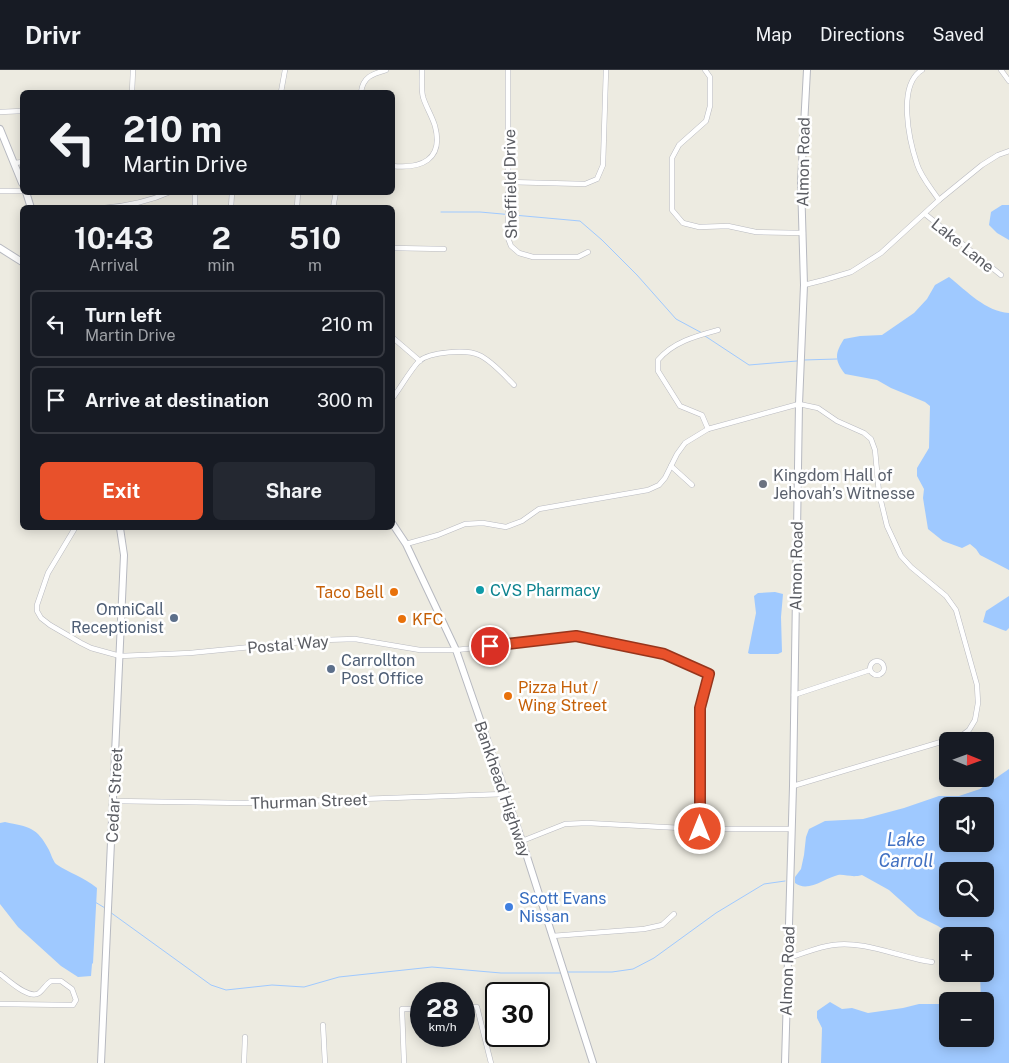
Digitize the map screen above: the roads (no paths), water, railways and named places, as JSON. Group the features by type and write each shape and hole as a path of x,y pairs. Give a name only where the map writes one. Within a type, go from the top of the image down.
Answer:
{"street":[{"path":"132,90 133,70"},
{"path":"281,90 285,70"},
{"path":"361,90 362,83 370,76 386,70"},
{"path":"395,166 406,167 424,163 429,160 436,148 435,127 423,97 422,70"},
{"name":"Sheffield Drive","path":"508,70 508,238 511,246 519,253 533,257 578,257 588,252"},
{"path":"508,182 585,184 597,178 603,165 606,70"},
{"path":"705,70 710,77 710,106 706,121 679,145 672,158 672,210 683,223 699,227 728,226 756,232 803,233"},
{"name":"Almon Road","path":"785,1063 790,829 793,786 799,404 804,285 801,182 806,70"},
{"path":"922,70 917,73 910,83 906,98 910,135 917,164 939,200"},
{"path":"1001,70 1009,81"},
{"path":"0,112 20,111"},
{"path":"0,129 20,177"},
{"path":"804,285 851,272 881,253 939,200 982,165 998,155 1009,152"},
{"path":"15,162 20,162"},
{"path":"0,191 20,192"},
{"path":"128,205 150,201 163,195"},
{"name":"Lake Lane","path":"925,214 1001,275"},
{"path":"0,248 20,261"},
{"path":"395,248 444,249"},
{"path":"708,429 702,415 680,406 658,371 658,360 666,350 691,338 718,330"},
{"path":"395,340 420,361"},
{"path":"395,395 420,361 441,353 460,352 479,355 514,385"},
{"path":"406,544 438,535 465,524 483,523 506,526 522,521 539,509 648,490 662,482 685,443 708,429 799,404 818,408 836,421 864,433 871,439 875,450 879,493 887,526 901,556 911,567 946,596 956,610 977,685 978,703 975,720 969,730 962,736 793,786"},
{"path":"671,466 692,485"},
{"name":"Bankhead Highway","path":"395,528 406,544 456,650 522,840 593,1063"},
{"name":"Postal Way","path":"74,530 48,573 37,605 37,611 41,618 50,625 81,643 91,648 120,656 190,653 323,640 355,639 420,650 456,650 576,636 664,654 709,674 700,708 700,829"},
{"name":"Cedar Street","path":"101,1063 124,555 120,530"},
{"path":"794,695 870,670"},
{"name":"Thurman Street","path":"113,801 245,803 505,794"},
{"path":"522,840 564,824 587,823 700,829 790,829"},
{"path":"552,936 644,929 662,925 674,914"},
{"path":"788,958 820,948 844,944 865,947 914,960 932,962"},
{"path":"0,974 31,995 40,993 51,981 62,980 72,989 76,1000 70,1006 0,1004"},
{"path":"475,1007 491,1063"},
{"path":"404,1063 402,1009 410,1009"},
{"path":"323,1025 325,1063"},
{"path":"244,1063 245,1037"}],"water":[{"path":"1002,205 1009,205 1009,240 997,233 989,225 991,212"},
{"path":"949,277 984,305 1009,313 1009,570 980,555 970,544 962,548 943,541 928,529 923,498 924,489 917,476 917,468 929,448 930,406 877,380 845,374 837,360 837,353 844,339 882,335 914,313 927,299 935,285"},
{"path":"775,592 783,594 781,617 782,652 778,654 750,654 748,653 756,613 754,596 758,593"},
{"path":"1009,596 1009,628 1006,631 983,622 986,611"},
{"name":"Lake Carroll","path":"1009,769 1009,1063 821,1063 822,1028 817,1018 817,1011 830,1002 842,1009 852,1008 868,1013 919,1004 939,1004 939,1047 994,1047 994,992 981,992 980,982 994,982 994,927 940,927 918,916 889,890 862,875 838,875 811,886 800,886 795,883 795,877 801,869 809,829 825,821 863,819 939,796 959,796 981,788 994,788 994,779"},
{"path":"5,822 32,829 45,842 56,864 97,888 91,976 78,977 61,966 18,927 0,904 0,823"}],"waterway":[{"path":"441,212 480,212 580,221 637,275 676,319 702,333"},
{"path":"705,336 749,365 797,361"},
{"path":"804,360 837,359"},
{"path":"566,972 612,972 633,969 654,958 716,913 764,884 785,881"},
{"path":"95,902 105,908"},
{"path":"110,912 211,985 226,990 272,985 304,987 339,977 432,967 501,973 562,973"}],"place":[{"name":"Kingdom Hall of Jehovah’s Witnesse","path":"763,484"},
{"name":"CVS Pharmacy","path":"480,590"},
{"name":"Taco Bell","path":"394,592"},
{"name":"OmniCall Receptionist","path":"174,618"},
{"name":"KFC","path":"402,619"},
{"name":"Carrollton Post Office","path":"331,669"},
{"name":"Pizza Hut / Wing Street","path":"508,696"},
{"name":"Scott Evans Nissan","path":"509,907"}]}
